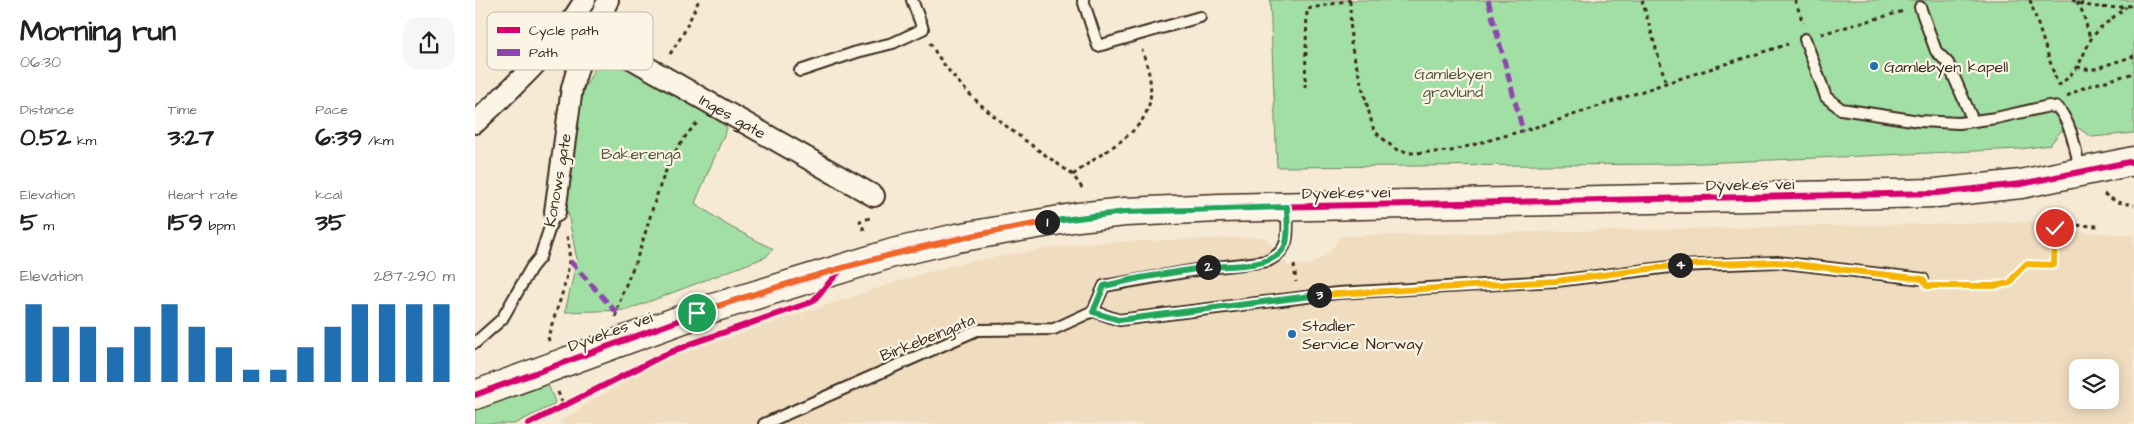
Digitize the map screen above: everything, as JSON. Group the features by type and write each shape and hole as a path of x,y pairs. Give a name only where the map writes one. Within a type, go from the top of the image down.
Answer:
{"street":[{"path":"576,12 585,0"},
{"name":"Konows gate","path":"603,12 608,0"},
{"path":"475,123 529,70"},
{"name":"Konows gate","path":"555,212 572,88 577,70"},
{"name":"Inges gate","path":"652,70 874,196"},
{"name":"Dyvekes vei","path":"548,356 893,253 957,238 1049,221 1118,213 1287,207 1936,193 2021,184 2134,161"},
{"path":"475,395 548,356"}],"lane":[{"path":"800,71 857,52 893,43 923,28 912,0"},
{"path":"1083,0 1097,46 1200,16"},
{"path":"1920,7 1936,51 1948,63 1973,121"},
{"path":"1805,33 1826,97 1841,109 1919,121 1959,123 2060,103 2069,126 2081,172"},
{"path":"1287,207 1287,238 1283,251 1276,257 1260,263 1140,278 1104,286 1093,312 1119,320 1338,293 1556,281 1677,266 1777,262 1923,279"},
{"name":"Konows gate","path":"475,343 502,318 531,268 541,256 555,212"},
{"name":"Birkebeingata","path":"764,424 977,330 1054,329 1093,312"}],"path":[{"path":"665,56 671,53 679,40 699,0"},
{"path":"1305,88 1307,9 1351,0 1351,45 1374,131 1395,149 1412,153 1451,151 1532,128 1666,83 1642,0"},
{"path":"1795,0 1805,33"},
{"path":"2030,0 2058,86 2060,103 2085,87 2134,72"},
{"path":"2074,1 2092,6 2119,8 2134,5"},
{"path":"2074,1 2083,13 2091,39"},
{"path":"2058,86 2077,67 2091,39 2100,28 2126,7"},
{"path":"923,28 942,62 975,102 1073,175 1082,188"},
{"path":"2077,67 2091,70 2134,56"},
{"path":"1073,175 1127,136 1141,122 1151,98 1147,66"},
{"path":"616,319 655,197 669,162 684,137 715,106"},
{"path":"863,221 860,221 864,230"},
{"path":"1923,279 1927,286 1993,286 2010,283 2026,264 2054,265 2055,228 2066,225 2099,226"},
{"path":"1294,265 1297,287"},
{"path":"555,411 567,405"}],"shaded area":[{"path":"2067,221 2066,231 2134,235 2134,424 557,424 593,400 664,361 702,346 921,274 962,263 1054,247 1106,242 1265,237 1288,266 1309,265 1328,254 1341,236"}],"green space":[{"name":"Gamlebyen gravlund","path":"1270,0 2134,0 2134,133 2092,137 2078,128 2061,131 2050,145 2020,149 1680,164 1277,167"},
{"name":"Bakerenga","path":"594,70 635,70 704,109 727,128 695,203 727,225 773,249 766,257 627,310 565,312 577,260 565,198 580,97"},
{"path":"547,382 555,402 553,405 514,424 475,424 475,409"}],"marked path":[{"path":"1488,0 1523,131"},
{"path":"570,261 617,313"}],"cycle path":[{"path":"475,395 713,308 893,253 957,238 1078,217 1125,212 1220,208 1936,193 2021,184 2134,161"},
{"path":"528,424 664,355 693,343 812,302 843,267"}],"place":[{"name":"Gamlebyen kapell","path":"1874,66"},
{"name":"Stadler Service Norway","path":"1292,334"}],"route":[{"path":"697,313 843,267 924,245 1011,227 1125,212 1287,207 1287,238 1283,251 1268,261 1140,278 1104,286 1093,312 1119,320 1338,293 1556,281 1677,266 1777,262 1923,279 1927,286 1993,286 2010,283 2021,267 2026,264 2054,265 2055,228"}]}
